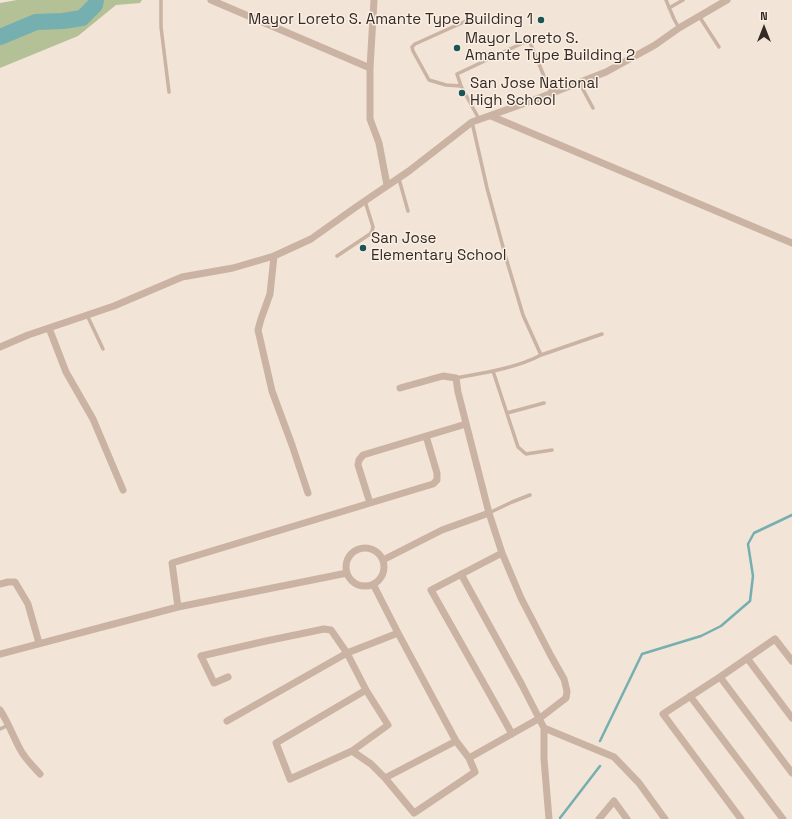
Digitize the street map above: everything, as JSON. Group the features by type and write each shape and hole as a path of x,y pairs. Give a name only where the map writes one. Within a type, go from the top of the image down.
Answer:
{"street":[{"path":"211,0 370,68"},
{"path":"374,0 370,68 370,119 379,143 387,185"},
{"path":"0,348 28,335 114,306 182,278 233,268 274,256 311,240 365,200 399,178 475,121 606,72 655,45 679,28 727,0"},
{"path":"491,116 792,243"},
{"path":"274,256 270,294 258,330 272,391 308,493"},
{"path":"49,328 66,372 93,419 123,490"},
{"path":"400,388 443,376 456,378 458,392 489,513 502,553 521,598 564,679 567,691 566,698 540,718 469,758"},
{"path":"370,503 358,465 358,460 363,455 466,424"},
{"path":"178,607 172,563 434,484 437,480 437,473 426,436"},
{"path":"383,560 442,530 489,513"},
{"path":"368,548 375,550 380,554 383,560 384,566 381,577 373,584 366,586 360,585 354,582 347,573 347,560 356,550 368,548"},
{"path":"502,553 431,590 512,734"},
{"path":"0,654 178,607 347,573"},
{"path":"461,574 540,718 544,728 544,759 549,819"},
{"path":"0,584 15,582 28,604 39,644"},
{"path":"352,751 371,764 385,778 416,816 474,772 469,758 456,741 373,584"},
{"path":"228,677 214,683 201,656 324,629 331,630 347,653 366,690 388,725 352,751 290,779 276,743 366,690"},
{"path":"227,721 347,653 398,633"},
{"path":"741,819 663,714 775,639 792,661"},
{"path":"747,658 792,718"},
{"path":"720,677 792,773"},
{"path":"690,696 783,819"},
{"path":"0,710 20,749 40,774"},
{"path":"544,728 614,757 639,783 664,819"},
{"path":"385,778 456,741"},
{"path":"599,819 614,802 627,819"}],"lane":[{"path":"161,0 161,27 169,92"},
{"path":"666,0 679,28"},
{"path":"669,8 683,0"},
{"path":"699,16 719,47"},
{"path":"461,86 446,85 429,80 412,47 415,44 474,17"},
{"path":"541,355 523,315 512,279 487,188 475,121 457,74 529,40 551,93"},
{"path":"579,82 593,108"},
{"path":"399,178 408,211"},
{"path":"337,256 370,234 372,231 373,227 365,200"},
{"path":"87,315 103,349"},
{"path":"456,378 493,371 531,360 541,355 602,334"},
{"path":"493,371 518,447 526,454 552,450"},
{"path":"507,413 544,403"},
{"path":"489,513 530,495"},
{"path":"0,729 9,725"}],"green space":[{"path":"17,0 142,0 140,3 116,5 78,36 0,68 0,3"}],"waterway":[{"path":"0,37 36,22 63,21 82,18 95,5 96,0"},
{"path":"600,741 642,654 701,636 721,626 750,601 753,576 748,544 754,533 792,515"},
{"path":"560,818 600,766"}],"place":[{"name":"Mayor Loreto S. Amante Type Building 1","path":"541,20"},
{"name":"Mayor Loreto S. Amante Type Building 2","path":"457,48"},
{"name":"San Jose National High School","path":"462,93"},
{"name":"San Jose Elementary School","path":"363,248"}]}
